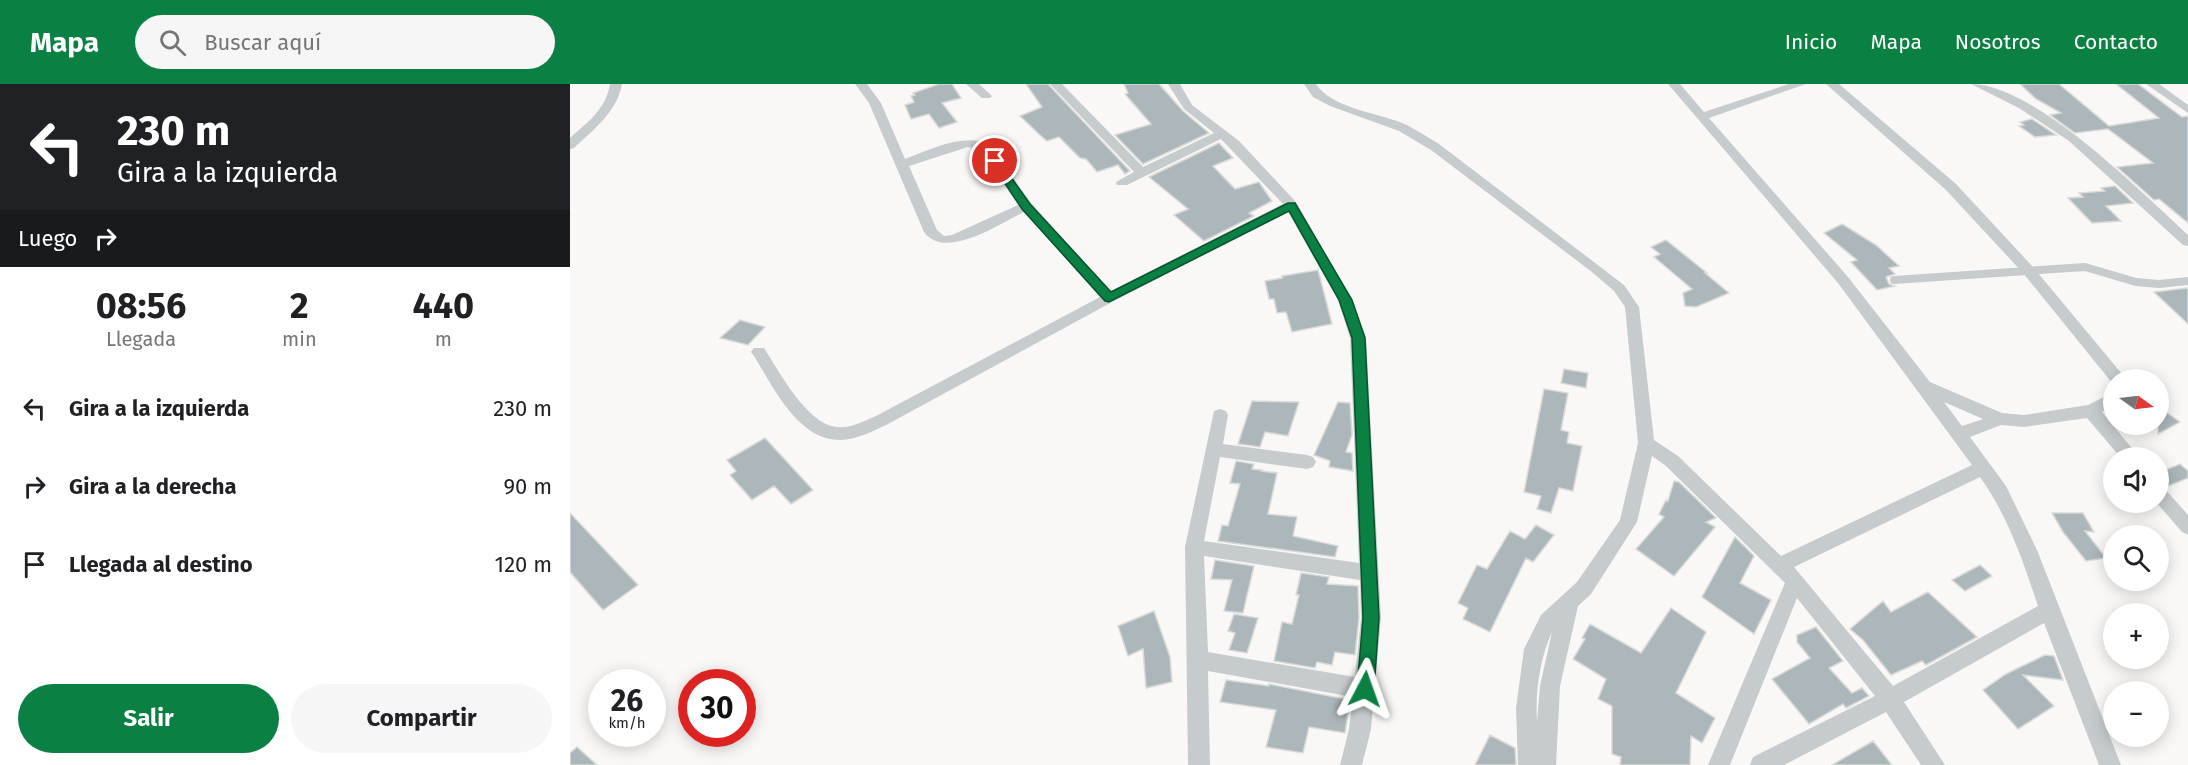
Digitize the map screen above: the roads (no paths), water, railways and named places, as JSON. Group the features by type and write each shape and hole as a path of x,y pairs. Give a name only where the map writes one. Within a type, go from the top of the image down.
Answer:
{"street":[{"path":"570,145 609,105 616,93 616,84"},
{"path":"861,84 875,103 931,232 936,238 944,241 955,239 1026,206"},
{"path":"972,84 986,96"},
{"path":"1056,84 1141,172"},
{"path":"1174,84 1188,107 1223,133 1291,205 1346,300 1358,338 1371,618 1360,729 1351,765"},
{"path":"1310,84 1317,95 1334,104 1403,128 1435,147 1619,288 1632,307 1646,443 1628,522 1584,588 1548,621 1534,649 1526,708 1529,765"},
{"path":"1674,84 1843,280 1925,387 2000,491 2028,550 2110,765"},
{"path":"1703,116 1800,84"},
{"path":"1832,84 1951,187 2028,270 2110,369"},
{"path":"1977,84 2022,106 2073,138 2188,242"},
{"path":"2152,84 2188,110"},
{"path":"2166,84 2188,100"},
{"path":"1122,182 1223,133"},
{"path":"903,164 966,143 980,143 1026,206 1109,298"},
{"path":"759,352 802,415 817,427 834,433 852,432 882,420 1109,298 1291,205"},
{"path":"1925,387 2000,419 2024,421 2091,411 2103,404"},
{"path":"2091,411 2122,447"},
{"path":"1199,765 1194,547 1215,450 1220,415"},
{"path":"1959,434 2000,419"},
{"path":"1646,443 1672,461 1795,580 1890,699 1934,765"},
{"path":"1215,450 1307,462"},
{"path":"1780,565 1983,468"},
{"path":"2169,505 2188,527"},
{"path":"1194,547 1369,573"},
{"path":"1719,765 1795,580"},
{"path":"1545,765 1550,686 1569,603"},
{"path":"1761,765 1890,699 2049,610"},
{"path":"1198,660 1365,689"}],"lane":[{"path":"1894,280 2085,267 2136,282 2158,284 2188,281"}]}
